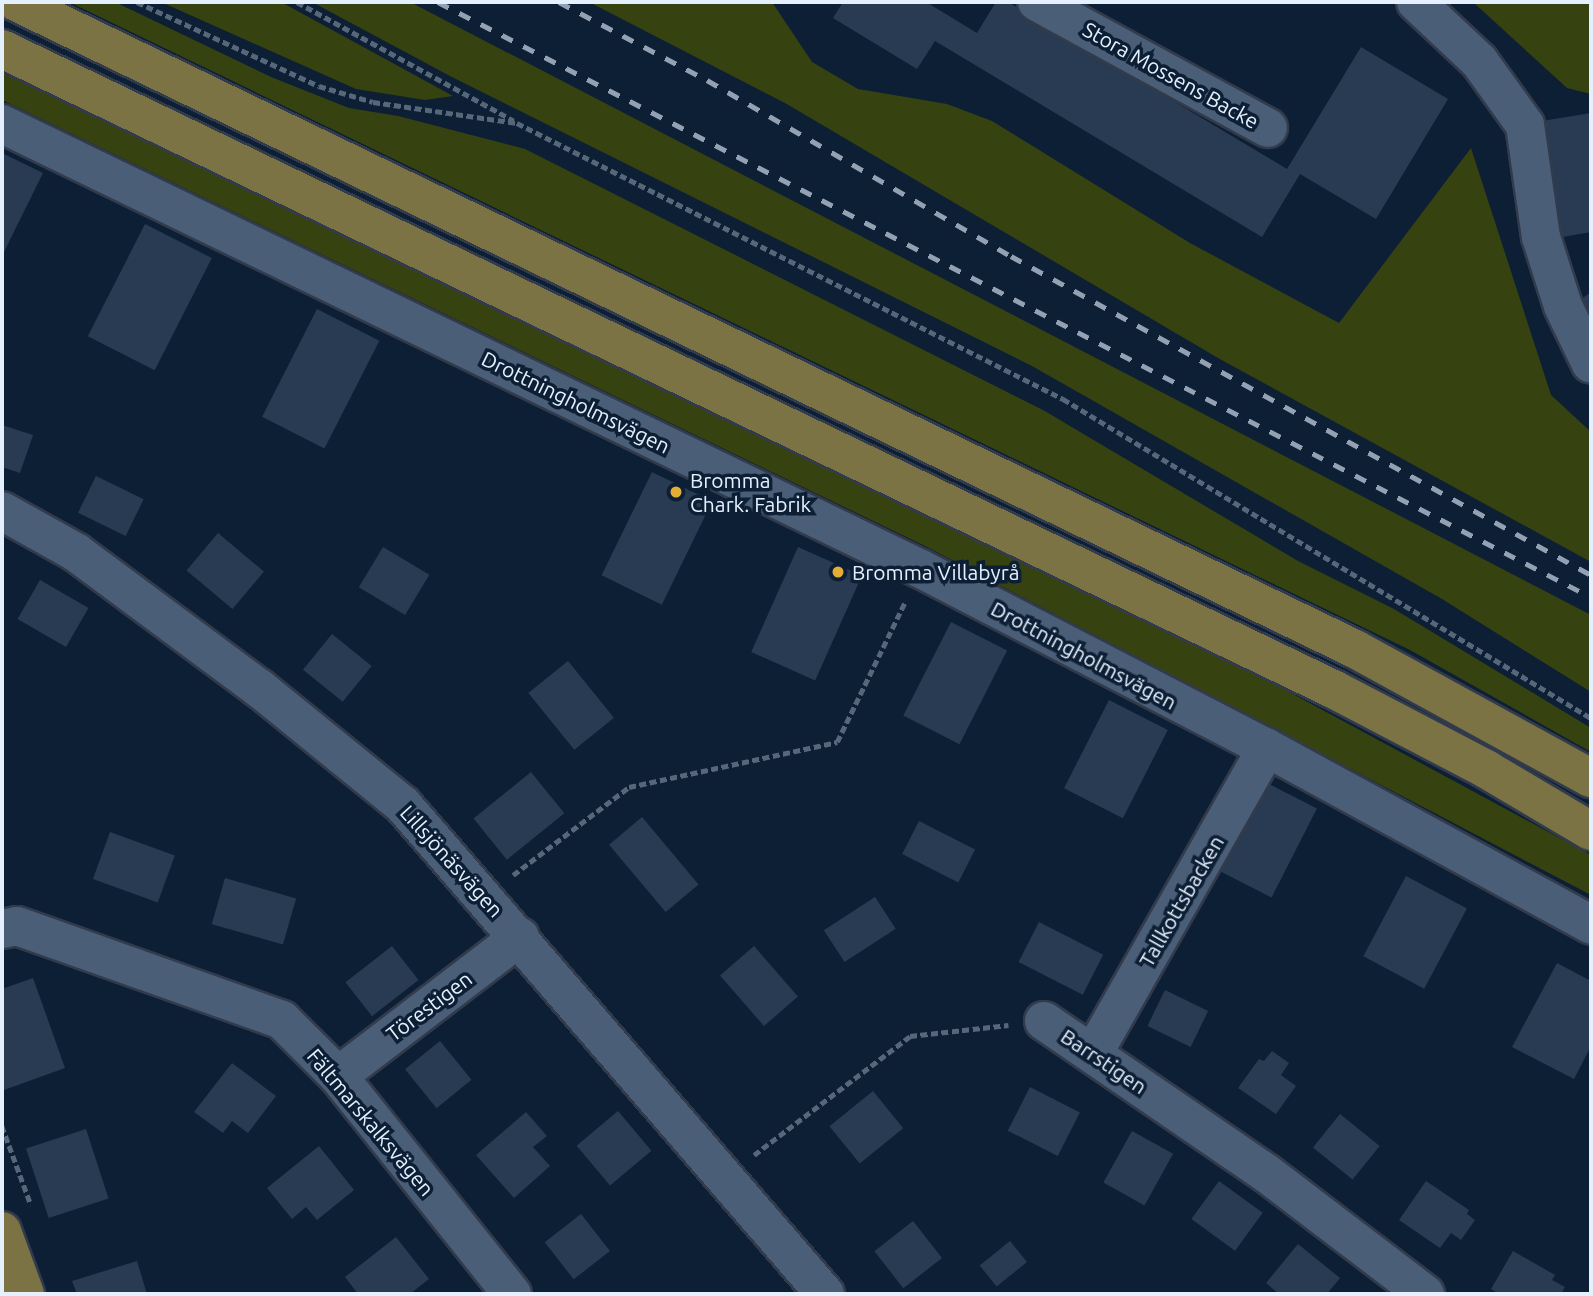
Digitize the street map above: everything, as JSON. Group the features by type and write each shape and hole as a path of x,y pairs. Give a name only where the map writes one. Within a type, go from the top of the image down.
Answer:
{"main road":[{"path":"16,2 1355,649 1591,778"},
{"path":"2,49 1298,672 1486,769 1591,831"},
{"path":"2,1231 25,1294"}],"street":[{"name":"Stora Mossens Backe","path":"1037,2 1268,128"},
{"path":"1416,2 1479,61 1525,125 1541,237 1563,306 1591,364"},
{"name":"Drottningholmsvägen","path":"2,124 921,569 1267,748 1591,925"},
{"name":"Lillsjönäsvägen","path":"2,511 78,553 259,688 403,806 485,896 825,1294"},
{"name":"Tallkottsbacken","path":"1094,1052 1267,748"},
{"name":"Fältmarskalksvägen","path":"2,929 17,926 282,1020 338,1076 512,1294"},
{"name":"Törestigen","path":"338,1076 520,937"},
{"name":"Barrstigen","path":"1044,1021 1094,1052 1266,1172 1425,1294"}],"path":[{"path":"137,2 318,86 373,102 517,123"},
{"path":"296,2 517,123 1063,399 1591,718"},
{"path":"485,896 629,787 836,741 921,569"},
{"name":"Barrstigen","path":"725,1177 909,1036 1044,1021"}],"green space":[{"path":"69,2 115,2 271,77 349,108 398,116 525,149 1043,410 1298,561 1394,609 1591,728 1591,752 1410,650"},
{"path":"161,2 281,2 453,96 425,100 356,89"},
{"path":"312,2 410,2 1591,615 1591,692 1442,599 1032,366 450,76"},
{"path":"589,2 772,2 812,62 858,89 947,104 992,121 1190,243 1339,323 1471,148 1551,395 1591,432 1591,562 1218,358 785,103"},
{"path":"1473,2 1591,2 1591,94 1567,88"},
{"path":"2,71 1280,687 1591,855 1591,895 927,547 2,100"}],"building":[{"path":"843,2 926,2 977,33 996,2 1008,2 1287,169 1361,47 1448,99 1376,219 1300,174 1262,237 935,41 917,69 833,18"},
{"path":"1591,113 1591,232 1557,238 1536,122"},
{"path":"2,153 43,173 2,256"},
{"path":"145,224 212,258 155,370 88,336"},
{"path":"1591,292 1591,338 1569,308"},
{"path":"317,309 379,341 324,449 262,417"},
{"path":"2,425 33,435 20,473 2,467"},
{"path":"652,472 712,501 662,605 602,575"},
{"path":"96,476 144,499 126,536 78,513"},
{"path":"218,533 264,572 232,609 187,571"},
{"path":"383,547 429,575 405,615 359,587"},
{"path":"798,547 862,575 815,681 751,652"},
{"path":"40,580 88,608 66,647 18,619"},
{"path":"951,622 1007,651 959,744 903,716"},
{"path":"332,634 372,666 343,702 303,670"},
{"path":"568,661 614,718 574,750 528,693"},
{"path":"1109,700 1168,730 1123,818 1064,788"},
{"path":"531,772 564,813 507,860 473,819"},
{"path":"1259,779 1317,809 1272,898 1214,868"},
{"path":"642,817 699,884 666,912 609,845"},
{"path":"919,821 975,850 958,883 902,854"},
{"path":"110,832 175,856 158,903 93,879"},
{"path":"1406,876 1467,908 1424,989 1363,956"},
{"path":"225,878 296,898 283,945 212,924"},
{"path":"875,897 896,929 845,962 824,930"},
{"path":"1039,922 1103,955 1083,995 1019,962"},
{"path":"392,946 418,980 372,1016 346,982"},
{"path":"754,946 798,997 764,1026 720,976"},
{"path":"1557,963 1591,981 1591,1046 1574,1079 1512,1047"},
{"path":"33,978 65,1068 4,1090 2,989"},
{"path":"1165,990 1208,1011 1191,1047 1147,1026"},
{"path":"440,1041 471,1080 436,1108 405,1069"},
{"path":"1272,1051 1289,1063 1281,1075 1296,1086 1276,1114 1238,1088 1259,1059 1264,1061"},
{"path":"232,1063 276,1096 248,1133 232,1121 223,1133 194,1112"},
{"path":"1030,1087 1080,1112 1058,1156 1008,1131"},
{"path":"873,1091 903,1128 860,1164 829,1126"},
{"path":"618,1111 651,1151 610,1186 577,1146"},
{"path":"526,1112 547,1136 533,1147 550,1166 514,1198 476,1155"},
{"path":"1340,1114 1380,1146 1353,1180 1313,1147"},
{"path":"86,1129 109,1198 49,1218 26,1148"},
{"path":"1132,1131 1173,1154 1145,1205 1103,1183"},
{"path":"319,1146 354,1190 317,1220 306,1207 292,1219 267,1188"},
{"path":"1219,1181 1263,1213 1235,1251 1191,1219"},
{"path":"1426,1181 1469,1210 1467,1214 1475,1220 1461,1240 1451,1233 1440,1248 1399,1220"},
{"path":"581,1214 610,1251 574,1279 545,1242"},
{"path":"913,1221 942,1258 903,1288 874,1251"},
{"path":"396,1237 429,1279 410,1294 358,1294 345,1277"},
{"path":"1010,1241 1027,1262 997,1287 980,1266"},
{"path":"1298,1244 1340,1278 1327,1294 1279,1294 1266,1283"},
{"path":"1513,1251 1555,1275 1552,1280 1565,1287 1561,1294 1499,1294 1491,1289"},
{"path":"137,1261 147,1294 77,1294 72,1281"}],"railway":[{"path":"438,2 1591,597"},
{"path":"559,2 707,80 1011,256 1591,575"}],"place":[{"name":"Bromma Chark. Fabrik","path":"676,492"},
{"name":"Bromma Villabyrå","path":"838,572"}]}
